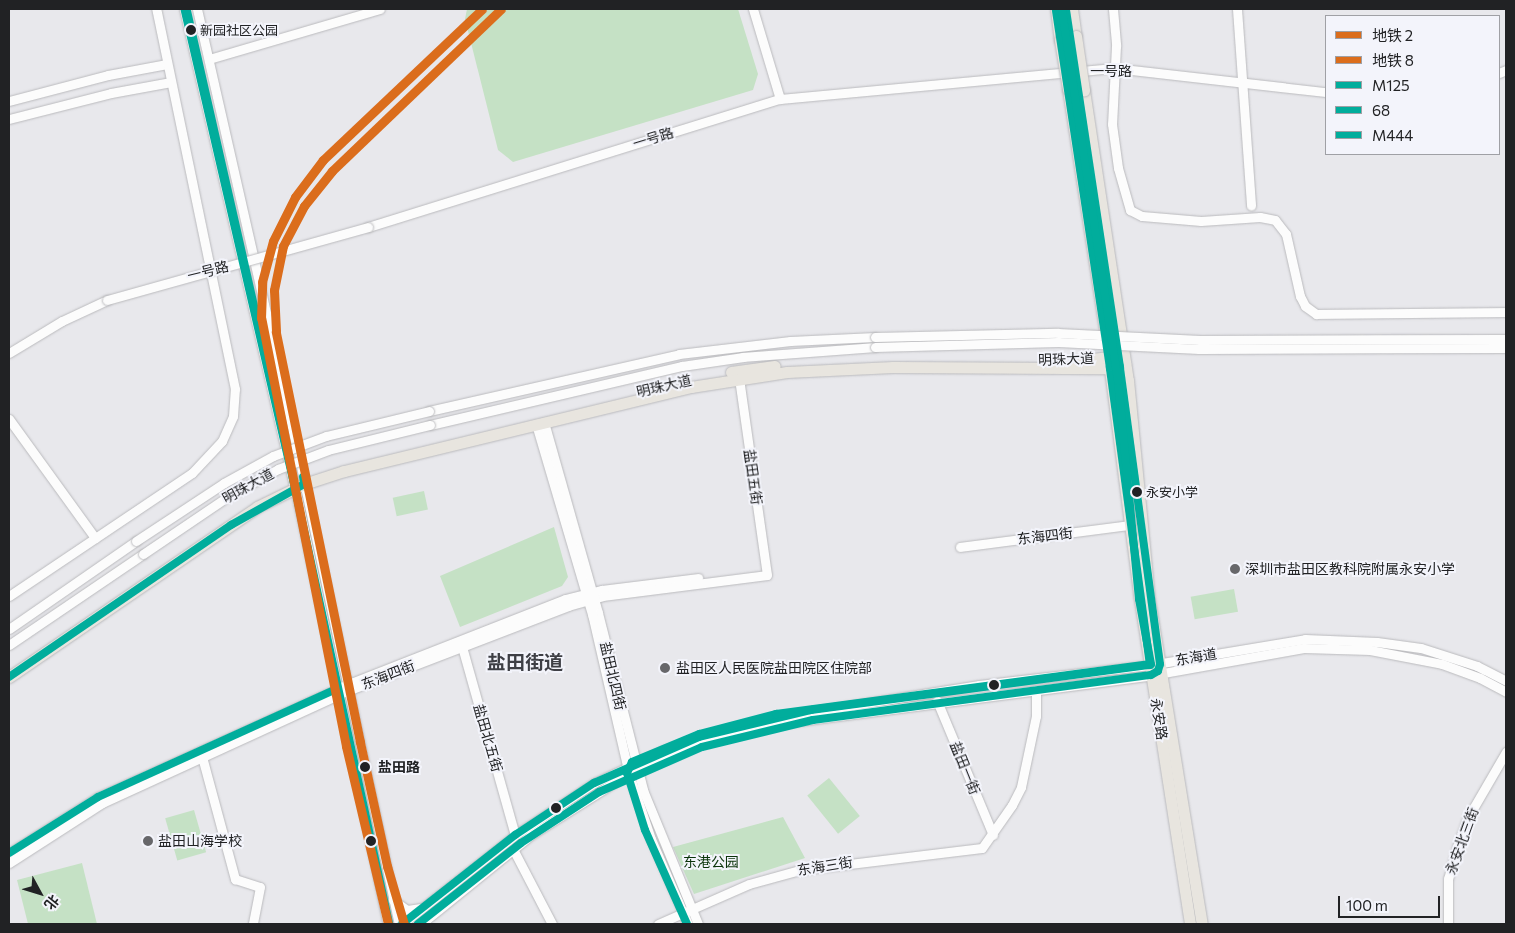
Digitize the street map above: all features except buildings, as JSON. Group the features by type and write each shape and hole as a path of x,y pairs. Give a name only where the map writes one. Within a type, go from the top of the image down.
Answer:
{"main road":[{"name":"永安路","path":"1056,9 1109,362 1130,525 1202,924"},
{"name":"永安路","path":"1072,9 1125,363 1156,669 1190,924"},
{"name":"明珠大道","path":"9,668 227,518 299,482 373,454 690,380 756,368 855,360 1086,361 1125,363"},
{"name":"明珠大道","path":"9,677 237,521 299,482 374,462 540,423 739,379 854,368 1109,362"}],"street":[{"path":"9,596 192,473 213,453 229,428 235,389 156,9"},
{"path":"184,9 299,482 392,900 400,924"},
{"path":"197,9 299,482 337,692 388,924"},
{"path":"209,59 380,9"},
{"path":"753,9 780,99"},
{"path":"1113,9 1114,68 1112,124 1125,202 1136,214 1201,222 1260,217 1275,220 1286,234 1300,296 1305,306 1316,314 1506,312"},
{"path":"1237,9 1251,206"},
{"path":"9,101 108,75 167,64"},
{"name":"一号路","path":"9,353 62,321 107,300 368,227 780,99 1114,68 1325,92"},
{"path":"9,119 111,93 171,82"},
{"name":"明珠大道","path":"9,629 224,483 273,456 326,436 679,354 770,343 875,337 1058,333 1200,340 1506,339"},
{"name":"明珠大道","path":"9,645 230,495 278,470 354,442 682,366 752,356 875,347 1058,342 1199,349 1506,348"},
{"name":"盐田五街","path":"739,379 766,572"},
{"path":"9,419 95,538"},
{"name":"盐田北四街","path":"540,423 590,596 632,768 686,910 688,924"},
{"name":"东海四街","path":"960,547 1130,525"},
{"name":"东海四街","path":"9,863 102,803 202,754 346,688 461,643 590,596 766,572"},
{"name":"东海道","path":"421,924 513,849 632,768 702,743 769,726 937,701 1036,690 1156,669 1286,640 1337,639 1421,648 1476,666 1506,681"},
{"name":"盐田北五街","path":"461,643 515,835"},
{"name":"东海道","path":"400,924 426,906 515,835 594,783 722,730 811,710 1156,669 1304,648 1354,648 1442,664 1480,678 1506,692"},
{"path":"993,835 1012,805 1026,772 1036,716 1036,690"},
{"name":"盐田一街","path":"937,701 993,835"},
{"name":"永安北三街","path":"1448,924 1448,879 1467,819 1506,752"},
{"path":"202,754 235,879 260,887 253,924"},
{"name":"东海四街","path":"9,853 98,797 202,754"},
{"name":"永安北三街","path":"1483,790 1506,762"},
{"name":"东海三街","path":"658,924 686,910 749,884 800,870 976,850 982,848 993,835"},
{"path":"513,849 552,924"},
{"path":"392,900 407,910 426,906"},
{"path":"381,924 383,905"},
{"name":"盐田北四街","path":"686,910 698,924"},
{"path":"431,924 436,913"}],"green space":[{"path":"467,9 738,9 758,74 753,90 513,162 498,150 465,19"},
{"path":"424,491 428,510 397,516 393,498"},
{"path":"554,527 568,577 562,586 460,627 440,576"},
{"path":"1234,589 1238,612 1195,619 1191,597"},
{"path":"829,778 860,816 838,834 807,796"},
{"path":"194,810 206,852 177,861 165,818"},
{"name":"东港公园","path":"783,817 805,858 694,894 673,847"},
{"path":"82,863 97,924 28,924 17,880"}],"metro line":[{"name":"8","path":"388,924 346,746 261,318 262,282 273,241 295,197 323,160 482,9"},
{"name":"2","path":"404,924 387,866 360,742 276,331 274,290 283,246 304,206 332,171 501,9"}],"transit line":[{"name":"M125","path":"9,853 98,797 336,689 295,488 184,9"},
{"name":"M125","path":"402,924 515,835 594,783 699,737 811,710 1150,665 1110,368 1056,9"},
{"name":"68","path":"418,924 521,843 599,792 702,747 813,720 1151,675 1158,671 1160,664 1120,367 1066,9"},
{"name":"M444","path":"687,924 645,830 627,773 632,762 699,734 776,714 1151,664 1139,599 1118,381 1062,10"},
{"name":"68","path":"187,11 293,479 389,924"},
{"name":"M125","path":"9,677 231,525 304,484 303,477"}],"place":[{"name":"新园社区公园","path":"191,30"},
{"name":"永安小学","path":"1137,492"},
{"name":"深圳市盐田区教科院附属永安小学","path":"1235,569"},
{"name":"盐田区人民医院盐田院区住院部","path":"665,668"},
{"name":"盐田路","path":"365,767"},
{"name":"盐田山海学校","path":"148,841"}],"district":[{"name":"盐田街道","path":"525,662"}]}
